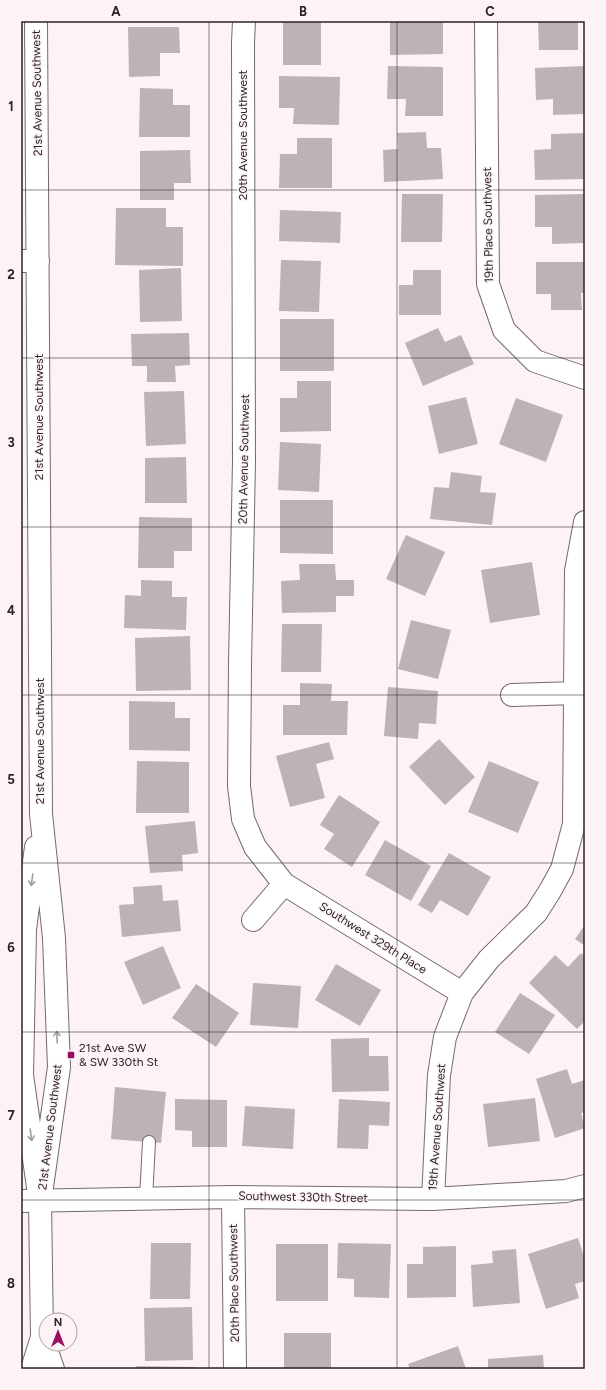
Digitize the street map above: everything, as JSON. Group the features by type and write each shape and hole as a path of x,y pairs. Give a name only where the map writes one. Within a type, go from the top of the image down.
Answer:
{"street":[{"name":"21st Avenue Southwest","path":"31,1201 59,1067 54,938 41,814 30,261 36,21"},
{"name":"20th Avenue Southwest","path":"244,21 244,460 238,786 243,819 255,847 284,884"},
{"name":"19th Place Southwest","path":"486,21 488,284 504,330 535,361 585,378"},
{"name":"19th Avenue Southwest","path":"433,1198 439,1075 445,1037 462,993 489,959 536,913 562,869 574,824 576,571 585,522"},
{"path":"512,695 575,693"},
{"name":"21st Avenue Southwest","path":"40,1312 22,1075 25,929 41,814"},
{"path":"253,920 284,884"},
{"name":"Southwest 329th Place","path":"284,884 462,993"},
{"name":"Southwest 330th Street","path":"31,1201 233,1197 433,1198 566,1191 585,1186"},
{"name":"20th Place Southwest","path":"233,1197 235,1369"},
{"name":"21st Avenue Southwest","path":"32,1369 38,1350"},
{"name":"21st Avenue Southwest","path":"47,1352 52,1369"}],"lane":[{"path":"146,1199 149,1142"}],"building":[{"path":"283,21 321,21 321,65 283,65"},
{"path":"390,21 443,21 443,54 390,55"},
{"path":"538,21 578,21 578,50 539,50"},
{"path":"128,27 179,27 180,53 160,53 160,76 129,77"},
{"path":"388,66 443,67 443,116 405,116 406,99 387,99"},
{"path":"584,66 585,114 553,115 553,99 536,100 535,68"},
{"path":"279,76 340,77 339,125 293,124 294,108 279,108"},
{"path":"140,88 173,89 173,105 190,105 190,137 139,137"},
{"path":"426,132 427,148 441,148 443,179 384,182 383,150 398,149 397,133"},
{"path":"585,133 585,179 535,180 534,150 551,149 551,134"},
{"path":"297,138 332,138 332,188 279,188 280,154 297,154"},
{"path":"190,150 191,183 174,183 174,200 140,200 140,151"},
{"path":"402,194 443,194 442,242 401,242"},
{"path":"584,194 584,243 552,244 552,227 535,227 535,195"},
{"path":"116,208 166,208 166,227 183,227 183,266 115,265"},
{"path":"280,210 341,212 340,243 279,241"},
{"path":"281,260 321,261 319,312 279,311"},
{"path":"536,262 585,262 585,293 581,293 582,310 551,310 551,294 536,294"},
{"path":"181,268 182,321 140,322 139,270"},
{"path":"413,270 441,270 441,315 399,315 399,285 413,285"},
{"path":"280,319 334,319 334,371 280,371"},
{"path":"438,328 445,342 461,335 474,364 423,386 405,343"},
{"path":"189,333 190,365 175,366 176,382 147,382 147,366 132,366 131,334"},
{"path":"297,381 331,381 331,431 280,432 280,398 297,398"},
{"path":"184,391 186,444 146,446 144,392"},
{"path":"466,397 478,444 439,454 428,406"},
{"path":"516,398 563,415 546,462 499,444"},
{"path":"280,442 321,444 319,492 278,490"},
{"path":"186,457 187,503 145,503 145,458"},
{"path":"451,472 482,476 480,492 496,493 492,525 430,519 434,487 449,488"},
{"path":"280,500 333,500 333,554 280,553"},
{"path":"139,517 192,518 192,551 174,551 174,568 138,568"},
{"path":"406,535 445,552 425,596 386,579"},
{"path":"532,562 540,615 490,623 481,570"},
{"path":"299,564 335,564 336,580 354,580 354,596 336,596 336,612 282,613 281,581 300,580"},
{"path":"141,580 172,581 172,597 187,597 186,630 124,628 125,595 141,596"},
{"path":"411,620 451,630 438,679 398,669"},
{"path":"282,624 322,624 321,672 281,672"},
{"path":"190,636 191,690 136,691 135,638"},
{"path":"300,683 332,684 331,701 348,701 347,735 283,735 283,705 300,705"},
{"path":"388,687 438,691 436,724 419,723 418,739 384,736"},
{"path":"129,701 175,702 175,718 190,718 190,751 129,750"},
{"path":"439,739 475,777 445,805 409,767"},
{"path":"329,742 334,759 316,764 325,798 290,807 276,756"},
{"path":"137,761 189,762 189,813 136,813"},
{"path":"489,761 539,782 518,833 468,812"},
{"path":"339,795 380,822 352,867 324,849 334,834 320,825"},
{"path":"195,821 198,853 182,855 183,871 150,873 145,826"},
{"path":"385,840 431,866 411,901 365,875"},
{"path":"449,853 491,877 468,916 440,900 432,913 418,905"},
{"path":"162,885 163,901 178,900 181,931 122,937 119,905 134,904 133,887"},
{"path":"584,926 585,927 585,946 575,939"},
{"path":"163,946 181,988 143,1005 124,962"},
{"path":"581,953 585,957 585,1021 577,1029 529,983 555,955 568,967"},
{"path":"336,964 381,990 360,1026 315,1000"},
{"path":"253,983 301,986 298,1028 250,1025"},
{"path":"196,984 239,1013 216,1047 172,1018"},
{"path":"520,993 555,1015 529,1054 495,1032"},
{"path":"369,1038 369,1056 388,1056 389,1091 332,1092 331,1039"},
{"path":"567,1069 572,1084 585,1080 585,1112 581,1113 585,1128 555,1138 536,1079"},
{"path":"115,1087 166,1092 161,1143 111,1139"},
{"path":"535,1098 540,1141 488,1147 483,1104"},
{"path":"175,1099 227,1100 227,1147 192,1147 192,1131 175,1130"},
{"path":"339,1099 390,1102 389,1126 369,1125 368,1149 337,1148"},
{"path":"245,1106 295,1109 293,1149 242,1146"},
{"path":"578,1238 585,1260 585,1281 575,1284 579,1298 546,1309 528,1254"},
{"path":"151,1243 191,1243 190,1299 150,1299"},
{"path":"338,1243 391,1244 389,1298 354,1297 354,1279 337,1278"},
{"path":"276,1244 328,1244 328,1301 276,1301"},
{"path":"456,1246 456,1297 407,1298 407,1264 423,1264 423,1247"},
{"path":"516,1249 520,1303 473,1307 471,1265 493,1263 492,1251"},
{"path":"192,1307 193,1360 145,1361 144,1308"},
{"path":"284,1333 331,1333 331,1369 284,1369"},
{"path":"458,1346 466,1369 410,1369 408,1364"},
{"path":"543,1355 544,1369 488,1369 488,1359"},
{"path":"136,1366 196,1367 196,1369 136,1369"}],"place":[{"name":"21st Ave SW & SW 330th St","path":"71,1055"}]}
